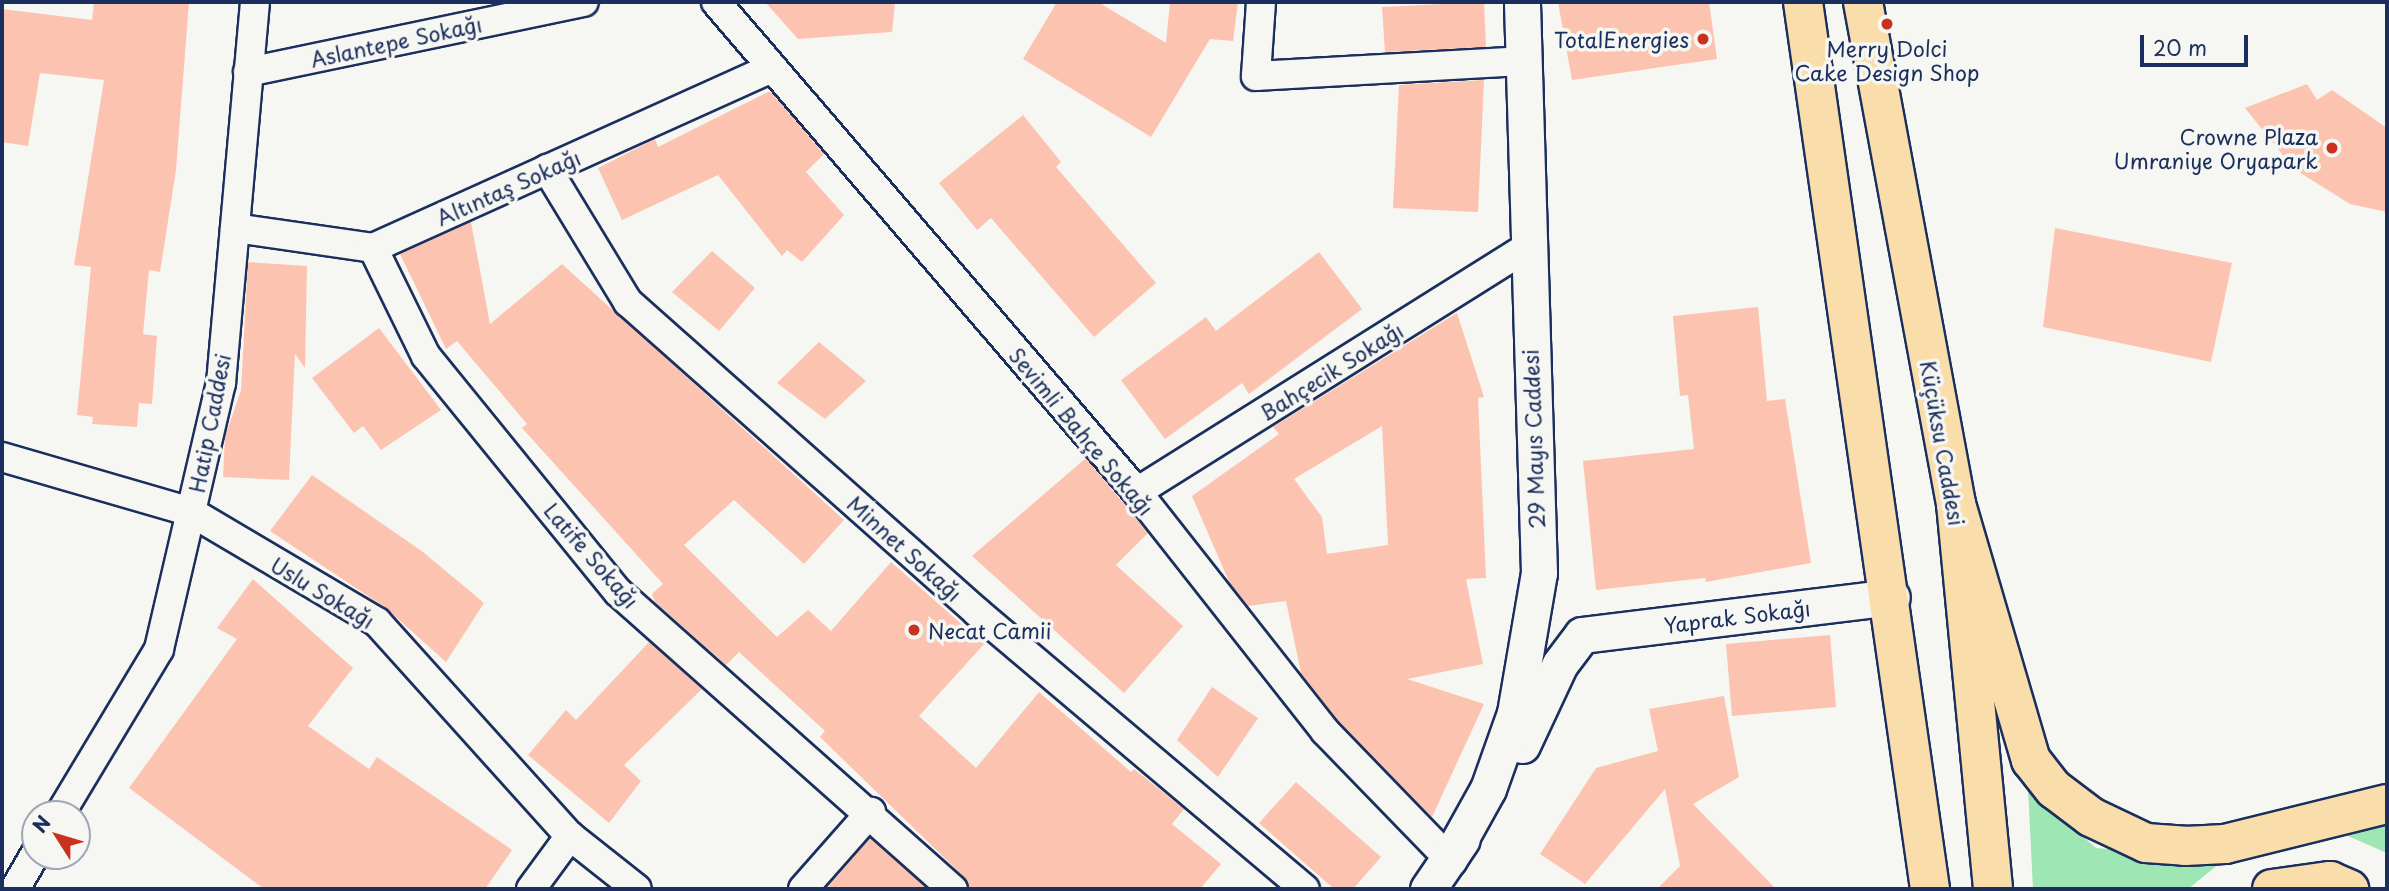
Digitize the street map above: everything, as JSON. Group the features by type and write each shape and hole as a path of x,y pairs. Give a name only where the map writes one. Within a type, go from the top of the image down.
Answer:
{"main road":[{"path":"1803,2 1892,597 1930,889"},
{"name":"Küçüksu Caddesi","path":"1863,2 1956,504 1993,889"},
{"path":"1956,504 2031,760 2053,789 2091,817 2146,843 2185,846 2264,836 2387,804"},
{"path":"2272,889 2330,881 2348,889"}],"street":[{"name":"Hatip Caddesi","path":"68,800 159,649 221,383 255,2"},
{"name":"Aslantepe Sokağı","path":"248,72 584,2"},
{"name":"Sevimli Bahçe Sokağı","path":"716,2 1137,492 1325,731 1449,859"},
{"path":"1261,2 1256,76 1526,61"},
{"name":"29 Mayıs Caddesi","path":"1449,859 1488,789 1515,713 1539,573 1525,249 1526,61 1522,2"},
{"name":"Altıntaş Sokağı","path":"373,248 771,68"},
{"name":"Minnet Sokağı","path":"547,169 628,302 977,612 1305,889"},
{"path":"235,228 373,248"},
{"name":"Latife Sokağı","path":"373,248 426,356 618,592 871,812 953,889"},
{"name":"Bahçecik Sokağı","path":"1137,492 1525,249"},
{"name":"Uslu Sokağı","path":"2,457 191,512 377,622 570,836 637,889"},
{"path":"1539,573 1549,608 1582,635"},
{"name":"Yaprak Sokağı","path":"1582,635 1892,597"},
{"name":"29 Mayıs Caddesi","path":"1428,889 1516,757 1560,664 1582,635"},
{"path":"803,889 871,812"},
{"path":"531,889 570,836"},
{"path":"15,889 26,870"}],"green space":[{"path":"2028,789 2096,848 2225,859 2188,889 2033,889"},
{"path":"2387,822 2387,853 2341,833"}],"building":[{"path":"94,2 189,2 176,170 160,272 149,270 143,334 157,336 152,404 139,403 137,427 92,424 93,417 77,415 91,267 74,265 104,80 40,73 28,146 2,142 2,9 92,20"},
{"path":"765,2 895,2 892,32 798,39"},
{"path":"1057,2 1098,2 1166,43 1170,2 1238,2 1233,41 1210,39 1151,137 1023,59"},
{"path":"1484,2 1486,47 1385,52 1382,7"},
{"path":"1558,2 1709,2 1717,59 1572,80"},
{"path":"1484,80 1478,212 1393,208 1399,85"},
{"name":"Crowne Plaza Umraniye Oryapark","path":"2307,84 2317,100 2332,90 2387,128 2387,212 2350,204 2294,169 2245,108"},
{"path":"770,91 824,154 806,172 844,215 802,262 787,250 782,256 718,175 622,220 598,168 655,139 658,147"},
{"path":"1023,115 1061,162 1056,167 1156,283 1094,337 991,218 977,230 939,183"},
{"path":"471,222 490,324 562,264 844,520 804,564 734,500 684,545 777,637 808,610 831,631 891,562 984,644 919,716 976,768 1039,692 1131,772 1134,769 1184,809 1172,824 1221,864 1200,889 969,889 964,877 820,737 825,731 739,652 726,665 655,602 652,594 663,584 522,428 527,424 457,341 446,349 400,254"},
{"path":"2055,228 2232,263 2211,362 2043,327"},
{"path":"712,251 755,288 719,331 672,292"},
{"path":"1319,252 1362,309 1249,394 1242,383 1165,439 1121,380 1206,317 1216,331"},
{"path":"248,262 307,266 305,368 295,354 289,480 223,477 225,437 241,390"},
{"path":"1758,307 1767,401 1785,399 1811,563 1706,582 1705,578 1596,590 1583,461 1694,449 1688,395 1680,396 1673,316"},
{"path":"1457,313 1484,397 1478,398 1486,578 1466,579 1483,664 1407,679 1484,704 1432,817 1338,720 1301,673 1286,601 1248,606 1230,584 1192,496 1279,434 1273,427","holes":["1382,426 1388,545 1327,554 1322,517 1294,479"]},
{"path":"379,328 441,410 381,450 363,426 354,433 312,378"},
{"path":"819,342 866,381 825,419 777,383"},
{"path":"1086,458 1148,533 1116,565 1183,626 1124,693 972,556"},
{"path":"312,475 423,552 484,603 446,662 386,608 270,531"},
{"path":"253,579 353,668 308,726 369,769 377,757 512,850 485,889 264,889 129,788 237,639 217,628"},
{"path":"1830,635 1836,707 1732,716 1726,644"},
{"path":"649,642 702,689 624,765 641,781 609,823 528,755 566,710 576,720"},
{"path":"1212,687 1258,718 1218,777 1177,740"},
{"path":"1724,696 1739,777 1693,804 1776,889 1657,889 1680,866 1665,789 1585,884 1540,854 1596,768 1658,751 1649,709"},
{"path":"1296,782 1381,857 1353,889 1334,889 1259,823"},
{"path":"870,838 928,889 826,889"}],"place":[{"name":"Merry Dolci Cake Design Shop","path":"1887,24"},
{"name":"TotalEnergies","path":"1703,39"},
{"name":"Crowne Plaza Umraniye Oryapark","path":"2332,148"},
{"name":"Necat Camii","path":"914,630"}]}
